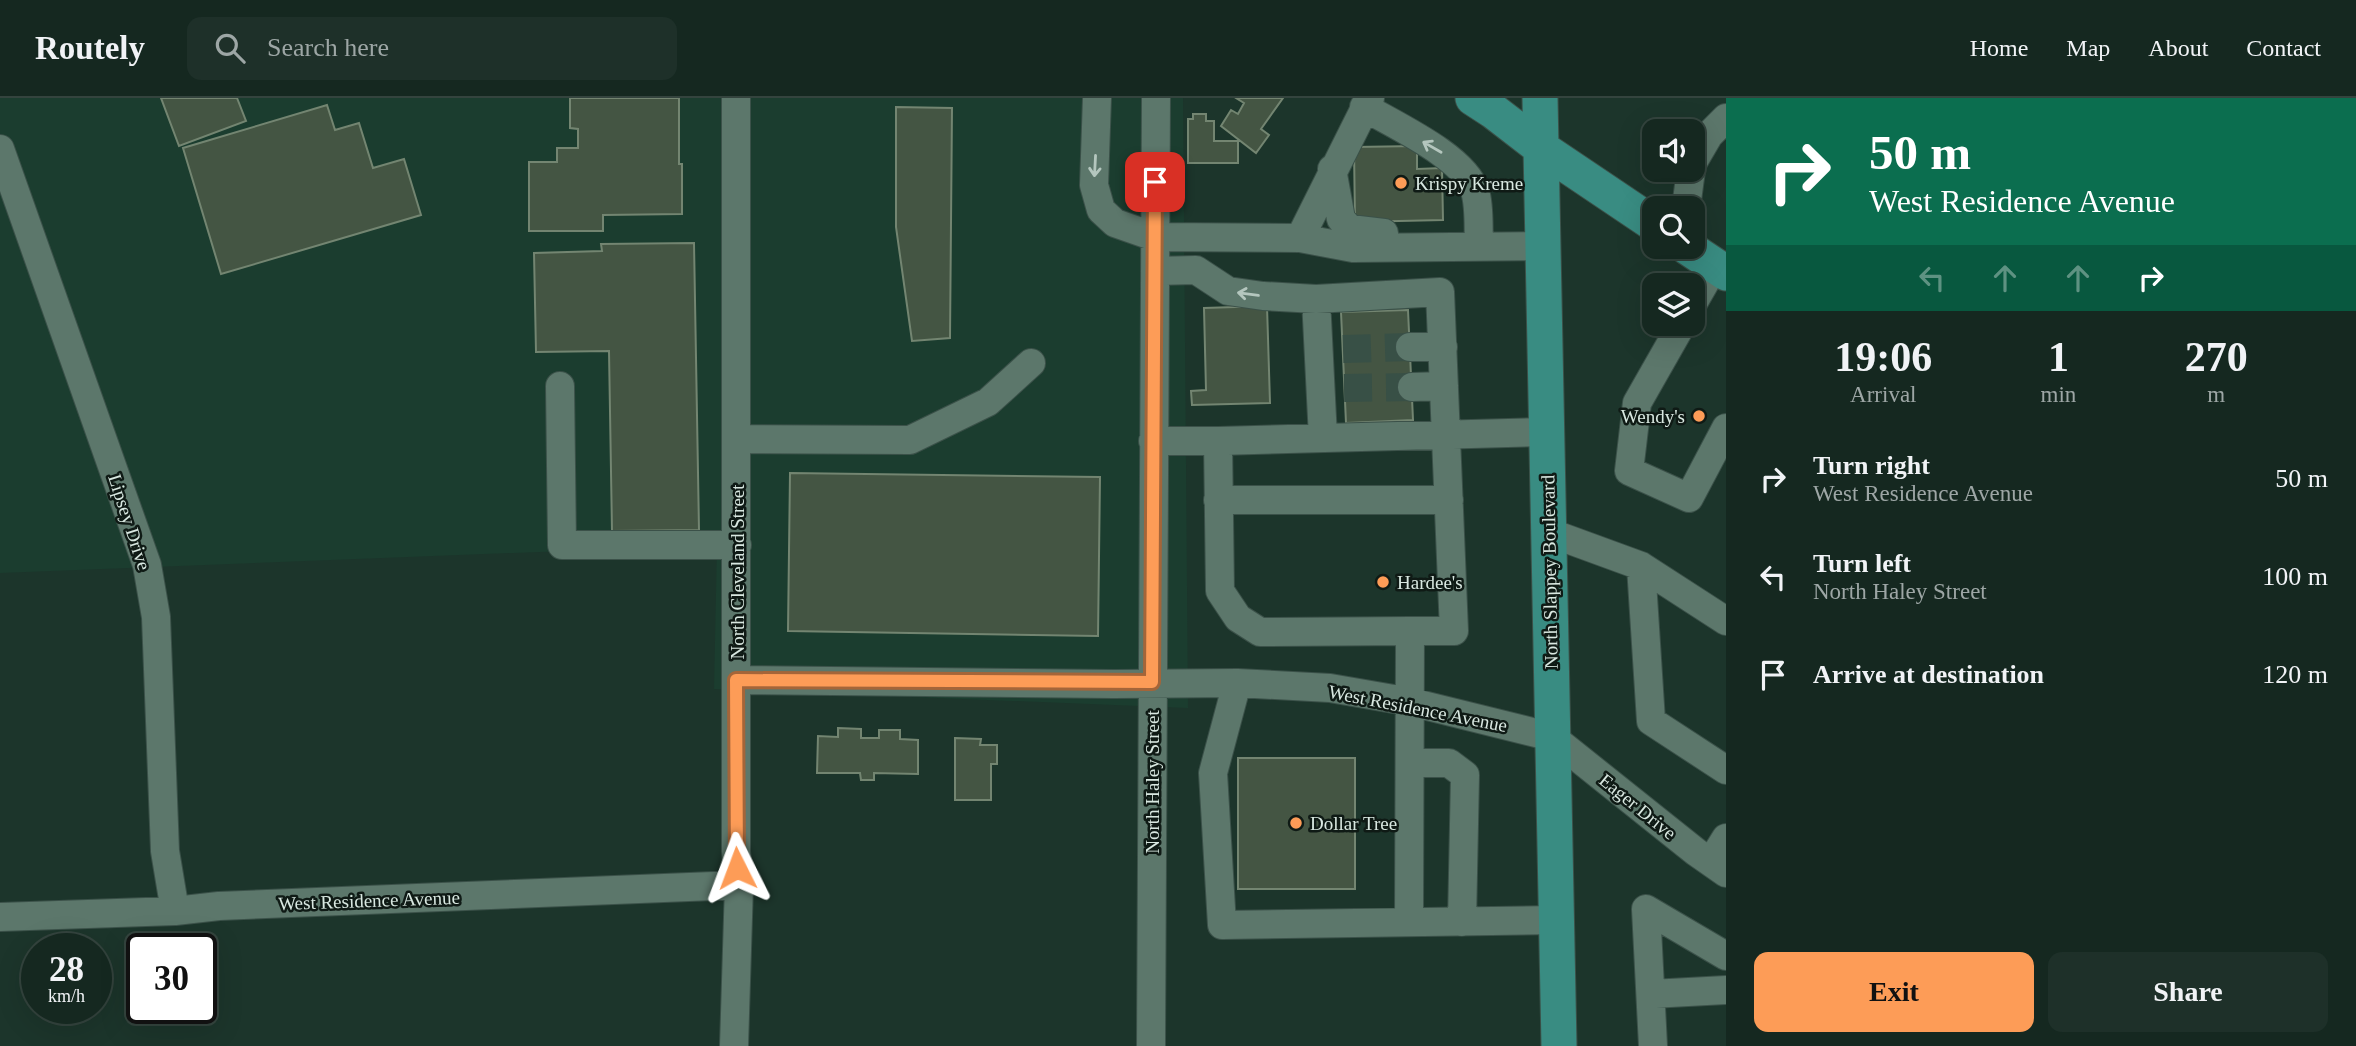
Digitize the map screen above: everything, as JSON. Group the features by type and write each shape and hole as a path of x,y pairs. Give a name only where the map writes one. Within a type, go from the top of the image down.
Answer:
{"main road":[{"path":"1473,98 1642,216"},
{"name":"North Slappey Boulevard","path":"1540,98 1559,1046"}],"street":[{"name":"North Cleveland Street","path":"734,1046 739,885 736,851 736,98"},
{"path":"1097,98 1094,185 1101,210 1115,223 1155,237 1300,238 1353,248 1544,246"},
{"name":"North Haley Street","path":"1151,1046 1156,98"},
{"path":"1300,238 1367,103 1444,154 1466,175 1475,191 1466,245"},
{"path":"1705,142 1726,118"},
{"name":"Lipsey Drive","path":"0,149 147,565 156,617 165,851 175,911"},
{"path":"1332,169 1341,219 1350,229 1369,233 1437,235 1466,245"},
{"path":"1155,271 1196,270 1228,291 1263,296 1316,299 1440,292 1454,631 1260,632 1238,618 1220,591 1217,441"},
{"path":"1316,299 1331,350 1333,388 1323,438"},
{"path":"1675,336 1637,404 1629,471 1689,498 1726,428"},
{"path":"1410,347 1443,346"},
{"path":"737,439 910,440 988,402 1031,363"},
{"path":"559,386 562,545 737,545"},
{"path":"1412,387 1444,386"},
{"path":"1153,441 1546,432"},
{"path":"1218,500 1448,500"},
{"path":"1548,532 1641,566 1726,621"},
{"path":"1641,566 1651,721 1726,770"},
{"path":"1409,922 1410,631"},
{"name":"West Residence Avenue","path":"736,680 1237,683 1330,688 1411,702 1552,737"},
{"path":"1237,683 1213,773 1222,925 1556,920"},
{"name":"Eager Drive","path":"1552,737 1718,867"},
{"path":"1410,763 1449,763 1465,775 1462,922"},
{"path":"1718,867 1726,838"},
{"name":"West Residence Avenue","path":"0,917 739,885"},
{"path":"1653,1046 1646,909 1726,956"},
{"path":"1651,994 1726,990"}],"shaded area":[{"path":"0,98 1183,98 1188,708 714,689 717,545 0,573"}],"building":[{"path":"161,98 237,98 246,121 179,146"},
{"path":"570,98 679,98 682,214 603,215 603,231 529,231 529,162 557,162 557,148 578,148 578,129 570,128"},
{"path":"1236,98 1283,98 1261,129 1269,135 1256,153 1221,126 1231,110 1238,114 1244,103"},
{"path":"327,105 335,130 359,123 373,168 404,159 421,215 221,274 183,148"},
{"path":"896,107 952,108 950,338 912,341 896,227"},
{"path":"1193,114 1206,114 1206,121 1214,121 1214,141 1238,141 1238,163 1188,163 1188,119 1193,119"},
{"path":"1417,146 1417,169 1442,168 1443,220 1355,222 1354,147"},
{"path":"694,243 699,530 612,531 609,351 536,352 534,253 602,251 601,244"},
{"path":"1267,306 1270,403 1192,405 1191,391 1206,390 1204,308"},
{"path":"1408,310 1413,420 1346,423 1341,312"},
{"path":"790,473 1100,477 1098,636 788,631"},
{"path":"838,728 861,729 861,738 879,738 879,730 900,730 900,739 918,740 918,774 874,773 874,780 861,780 860,773 817,773 818,736 838,737"},
{"path":"955,738 981,739 980,745 997,745 997,764 991,764 991,800 955,800"},
{"name":"Dollar Tree","path":"1238,758 1355,758 1355,889 1238,889"}],"tunnel":[{"path":"1343,349 1410,347"},
{"path":"1344,388 1412,387"}],"place":[{"name":"Krispy Kreme","path":"1401,183"},
{"name":"Wendy's","path":"1699,416"},
{"name":"Hardee's","path":"1383,582"},
{"name":"Dollar Tree","path":"1296,823"}],"route":[{"path":"737,868 736,680 1114,684 1152,682 1155,182"}]}
